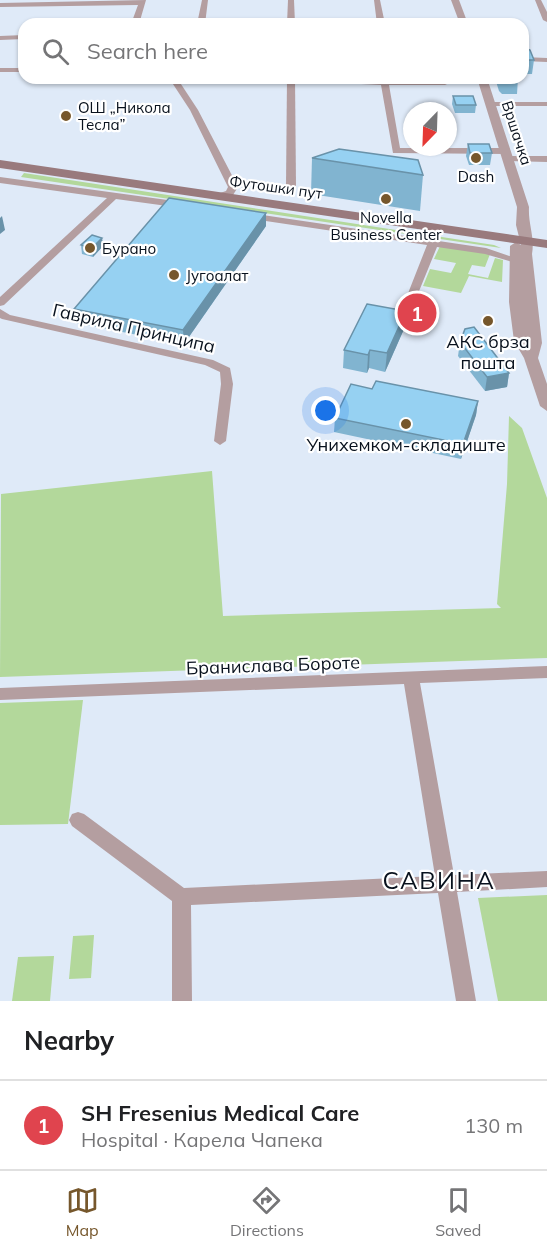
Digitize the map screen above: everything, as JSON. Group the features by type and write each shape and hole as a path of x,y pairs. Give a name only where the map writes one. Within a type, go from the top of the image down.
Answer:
{"main road":[{"name":"Футошки пут","path":"0,159 523,238 547,244"},
{"name":"Футошки пут","path":"0,164 226,193"},
{"name":"Футошки пут","path":"523,238 547,237"}],"street":[{"path":"202,18 205,0"},
{"path":"291,0 291,18"},
{"path":"377,0 380,18"},
{"path":"455,0 462,18"},
{"path":"538,0 547,20"},
{"path":"0,5 142,1 137,18"},
{"path":"0,38 18,38"},
{"path":"529,59 547,60"},
{"path":"0,70 18,70"},
{"path":"177,84 194,110 233,187 226,193"},
{"path":"291,84 291,186"},
{"path":"385,84 396,151 506,155 547,159"},
{"name":"Вршачка","path":"484,84 522,200 523,238"},
{"path":"490,104 547,104"},
{"path":"0,180 194,207"},
{"path":"0,303 115,195"},
{"path":"240,214 498,253 516,260"},
{"path":"523,238 516,260 516,302 521,341 531,358 547,406"},
{"path":"523,238 535,343 531,358"},
{"path":"410,301 433,243"},
{"name":"Гаврила Принципа","path":"0,312 6,317 209,362 221,367 226,370 227,384 220,441"},
{"name":"Бранислава Бороте","path":"0,694 547,672"},
{"path":"411,679 466,1001"},
{"path":"78,820 181,897 547,879"},
{"path":"181,897 182,1001"}],"green space":[{"path":"24,173 494,245 501,248 21,177"},
{"path":"440,246 490,254 485,267 472,265 468,274 488,278 495,258 503,260 502,282 469,276 461,293 423,286 430,269 451,273 456,263 434,259"},
{"path":"509,416 522,428 547,498 547,658 0,677 1,494 212,471 223,616 501,608 497,604 507,484"},
{"path":"83,700 68,824 0,825 0,703"},
{"path":"547,895 547,1001 498,1001 478,898"},
{"path":"94,935 91,978 69,979 73,936"},
{"path":"54,956 50,1001 12,1001 18,957"}],"building":[{"path":"529,50 530,50 534,60 529,60"},
{"path":"453,96 473,96 476,105 457,105"},
{"path":"468,144 489,144 492,153 470,153"},
{"path":"339,149 418,160 423,175 312,158"},
{"name":"Југоалат","path":"169,198 266,213 183,330 74,309"},
{"path":"92,235 102,238 92,248 81,245"},
{"path":"367,304 406,311 387,353 370,350 368,355 344,350"},
{"path":"474,327 509,373 487,377 460,342 465,329"},
{"name":"Унихемком-складиште","path":"376,381 478,401 463,444 335,418 351,384 372,389"}],"place":[{"name":"ОШ „Никола Тесла”","path":"66,116"},
{"name":"Dash","path":"476,158"},
{"name":"Novella Business Center","path":"386,199"},
{"name":"Бурано","path":"90,248"},
{"name":"Југоалат","path":"174,275"},
{"name":"SH Fresenius Medical Care","path":"417,313"},
{"name":"АКС брза пошта","path":"488,321"},
{"name":"Унихемком-складиште","path":"406,424"}],"district":[{"name":"САВИНА","path":"439,880"}]}
